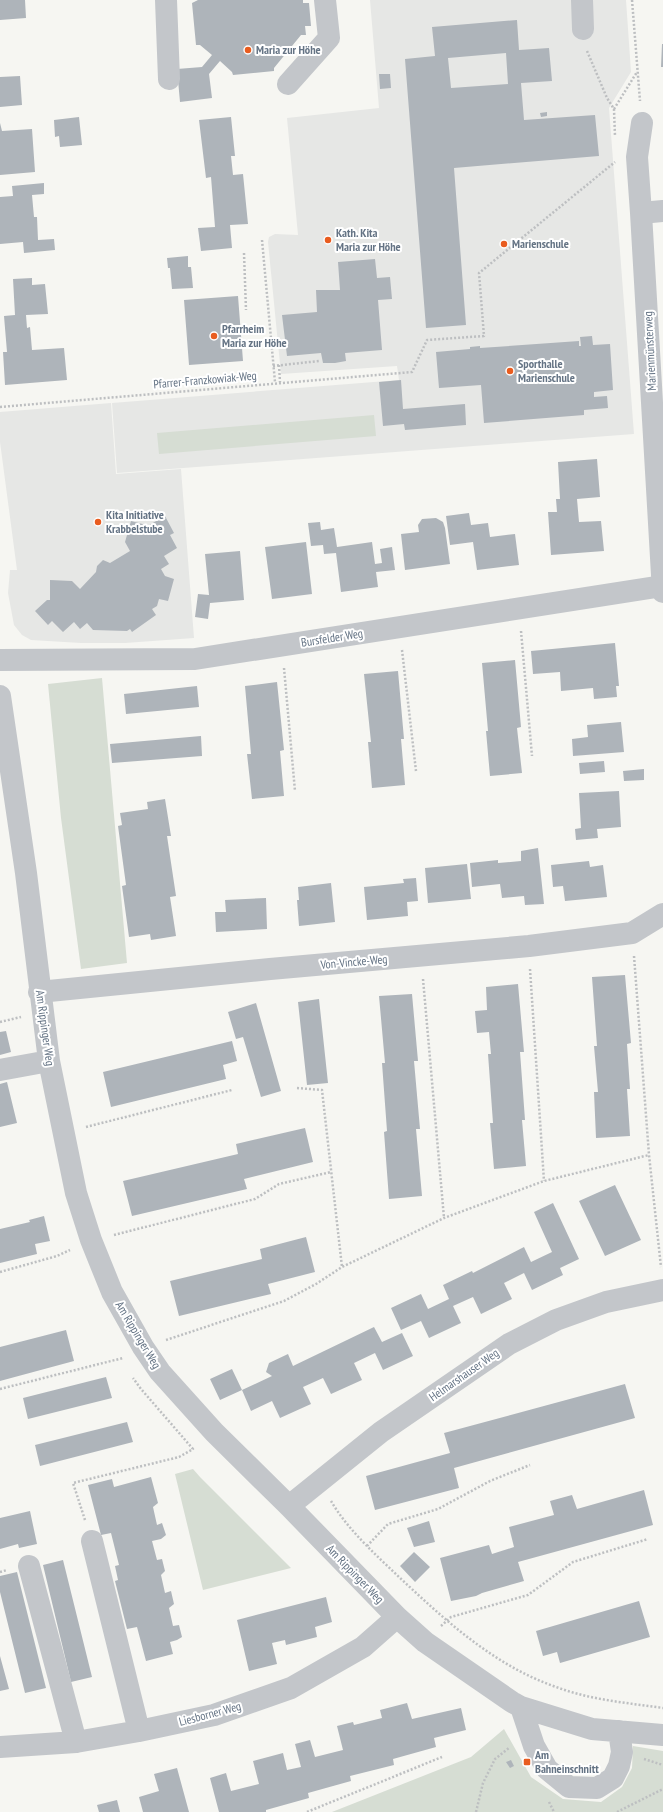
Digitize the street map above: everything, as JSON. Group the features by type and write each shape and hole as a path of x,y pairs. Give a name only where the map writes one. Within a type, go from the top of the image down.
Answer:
{"street":[{"path":"166,0 169,79"},
{"path":"288,84 329,38 326,0"},
{"path":"582,0 583,29"},
{"name":"Marienmünsterweg","path":"642,123 637,157 660,488 663,589"},
{"path":"641,213 663,211"},
{"name":"Bursfelder Weg","path":"0,660 195,659 518,608 663,589"},
{"name":"Am Rippinger Weg","path":"0,696 9,817 26,872 49,1060 76,1193 91,1240 112,1292 143,1347 160,1372 214,1432 398,1617 425,1642 512,1702 521,1706 592,1729 663,1735"},
{"name":"Von-Vincke-Weg","path":"40,992 270,969 421,957 529,946 632,933 663,914"},
{"path":"0,1070 49,1060"},
{"name":"Helmarshauser Weg","path":"289,1506 381,1432 509,1344 556,1320 662,1280"},
{"path":"92,1540 139,1731"},
{"path":"29,1566 76,1742"},
{"name":"Liesborner Weg","path":"0,1747 76,1742 139,1731 214,1715 291,1688 363,1647 398,1617"},
{"path":"521,1706 529,1734 547,1769 569,1787 597,1788 613,1778 619,1766 622,1752 619,1731"}],"path":[{"path":"632,0 642,123"},
{"path":"583,29 582,40 607,98 614,109 638,72"},
{"name":"Pfarrer-Franzkowiak-Weg","path":"0,407 275,382 412,372 427,340 484,336 480,273 616,160 637,157"},
{"path":"262,240 275,382"},
{"path":"244,253 246,310"},
{"path":"273,366 319,361"},
{"path":"279,365 280,382"},
{"path":"518,608 532,756"},
{"path":"400,627 416,771"},
{"path":"282,646 295,791"},
{"path":"632,933 648,1155 662,1280"},
{"path":"529,946 544,1181"},
{"path":"421,957 444,1218"},
{"path":"296,1088 322,1090 342,1267"},
{"path":"63,1133 232,1090"},
{"path":"0,1389 121,1359 143,1347 284,1301 316,1284 342,1267 444,1218 544,1181 648,1155"},
{"path":"0,1272 57,1256 91,1240 255,1199 279,1184 332,1172"},
{"path":"121,1359 125,1365"},
{"path":"92,1540 73,1483 179,1457 193,1449 141,1389 133,1377"},
{"path":"344,1563 367,1546 388,1524 438,1509 490,1481 530,1465"},
{"path":"317,1483 328,1496 336,1510 367,1546 446,1622 498,1660 520,1672 559,1689 596,1698 663,1708"},
{"path":"425,1642 451,1617 528,1595 573,1562 648,1539"},
{"path":"476,1812 483,1783 495,1759 517,1741 529,1734"},
{"path":"308,1812 442,1757"},
{"path":"617,1812 663,1789"},
{"path":"551,1806 554,1812"}],"shaded area":[{"name":"Marienschule","path":"370,0 626,0 631,72 609,108 634,434 117,473 112,403 399,380 397,366 281,374 268,242 269,237 275,234 298,235 287,118 379,108"},
{"name":"Kita Initiative Krabbelstube","path":"111,403 116,474 181,469 194,638 125,643 81,643 31,640 22,635 14,625 8,593 10,570 17,570 0,442 0,412"},
{"path":"374,415 376,436 159,454 157,433"},
{"path":"102,678 127,963 81,969 61,818 48,684"},
{"path":"193,1469 291,1568 203,1590 175,1474"},
{"path":"504,1729 531,1777 563,1799 601,1802 622,1787 632,1768 633,1746 663,1751 663,1812 332,1812 471,1757"}],"building":[{"path":"0,0 25,0 26,18 0,20"},
{"name":"Maria zur Höhe","path":"198,0 303,0 303,3 309,3 311,26 305,26 306,35 301,35 274,68 274,71 233,75 232,72 220,61 209,74 212,98 180,102 177,69 202,67 212,55 200,45 196,45 192,3"},
{"path":"517,20 519,50 549,48 552,81 521,83 524,120 595,115 599,156 454,168 466,325 426,328 405,59 435,56 432,27","holes":["506,53 508,84 451,88 448,58"]},
{"path":"662,44 663,67 661,67"},
{"path":"379,74 390,74 391,88 380,89"},
{"path":"20,76 22,105 0,107 0,77"},
{"path":"547,112 547,116 541,117 540,113"},
{"path":"79,117 82,145 60,147 59,136 55,137 54,120"},
{"path":"231,117 235,156 231,156 233,175 243,174 248,224 230,225 232,248 201,251 198,228 215,227 211,177 206,178 199,120"},
{"path":"0,123 2,131 32,129 35,172 0,175"},
{"path":"44,183 44,194 32,195 34,217 37,217 38,240 54,239 55,250 24,253 23,242 0,244 0,197 13,196 12,186"},
{"path":"188,256 188,267 191,267 193,288 172,289 170,268 168,268 167,258"},
{"path":"375,259 377,278 390,277 392,299 378,300 382,350 345,353 346,361 335,363 323,363 321,353 287,356 282,315 317,312 316,290 340,290 338,262"},
{"path":"32,278 32,285 45,284 48,314 26,315 27,328 30,327 32,350 64,348 67,380 5,385 3,352 7,352 4,316 15,315 13,279"},
{"name":"Pfarrheim Maria zur Höhe","path":"238,296 243,361 189,365 184,300"},
{"name":"Sporthalle Marienschule","path":"592,336 593,345 610,344 613,390 594,392 594,397 607,396 608,408 584,410 584,415 484,423 481,385 439,388 436,352 470,349 470,347 480,346 480,348 579,341 579,346 581,346 580,337"},
{"path":"401,380 403,409 465,404 466,425 405,430 404,424 383,426 379,382"},
{"path":"597,459 600,497 577,499 579,522 601,521 604,551 551,555 548,512 557,512 556,499 560,499 558,462"},
{"path":"469,513 471,525 488,523 490,537 515,534 519,565 477,570 473,542 450,545 446,516"},
{"path":"165,516 174,533 170,535 177,548 164,556 169,564 161,569 165,576 174,579 168,601 159,599 157,606 152,609 156,615 132,632 130,629 127,631 93,630 87,623 80,629 74,622 63,632 52,621 48,625 35,611 47,600 50,600 50,580 72,581 80,589 96,572 97,566 103,560 110,563 130,551 125,542 131,521 150,526"},
{"path":"436,518 443,522 445,528 450,564 405,570 401,534 419,532 418,525 422,519"},
{"path":"320,522 321,530 334,528 337,547 372,542 375,564 382,563 380,549 392,547 395,570 376,572 378,587 341,592 336,553 324,554 323,545 311,546 308,523"},
{"path":"306,542 312,594 272,599 265,547"},
{"path":"240,551 244,600 210,603 208,619 195,617 198,594 209,595 205,554"},
{"path":"615,643 619,686 616,686 617,697 594,699 593,688 561,691 560,672 533,674 531,651"},
{"path":"515,660 521,727 517,728 522,773 490,776 482,663"},
{"path":"398,671 404,739 401,739 405,785 372,788 368,742 371,742 364,674"},
{"path":"277,682 284,750 280,751 284,796 252,799 247,754 251,754 245,686"},
{"path":"197,686 199,707 126,714 124,694"},
{"path":"621,722 624,752 573,756 572,739 588,737 587,725"},
{"path":"201,736 202,756 112,763 110,744"},
{"path":"604,761 605,772 580,774 579,763"},
{"path":"644,769 644,780 624,781 623,771"},
{"path":"619,791 621,827 597,829 598,838 576,840 575,829 581,828 579,793"},
{"path":"165,799 171,836 167,836 176,896 170,897 176,936 151,940 150,934 129,937 122,886 126,885 118,826 122,825 120,813 148,809 147,802"},
{"path":"538,848 544,904 525,905 524,896 502,898 500,884 472,887 470,863 498,860 498,863 521,861 521,851"},
{"path":"589,861 590,867 603,865 607,897 565,901 563,886 553,887 551,865"},
{"path":"467,864 471,899 428,903 425,868"},
{"path":"416,878 418,901 407,902 408,916 367,920 364,887 404,883 403,879"},
{"path":"331,883 335,922 299,926 297,900 299,900 298,887"},
{"path":"266,898 267,929 216,932 215,912 226,912 225,900"},
{"path":"625,975 631,1043 627,1044 630,1089 627,1089 630,1136 596,1138 594,1092 598,1092 594,1046 597,1046 592,977"},
{"path":"518,984 524,1052 520,1052 525,1120 522,1120 526,1166 494,1169 490,1123 493,1123 488,1054 491,1054 489,1032 477,1033 475,1011 487,1010 486,987"},
{"path":"412,994 418,1061 414,1061 420,1129 416,1129 422,1196 389,1199 384,1132 387,1131 382,1063 385,1063 379,996"},
{"path":"319,999 328,1083 307,1085 298,1002"},
{"path":"256,1003 281,1091 261,1097 243,1037 236,1039 228,1012"},
{"path":"6,1031 11,1052 0,1055 0,1032"},
{"path":"232,1041 237,1061 223,1065 226,1079 111,1107 103,1072"},
{"path":"7,1082 17,1123 0,1127 0,1084"},
{"path":"305,1128 313,1162 244,1179 247,1189 132,1216 123,1181 238,1154 236,1144"},
{"path":"615,1185 641,1240 605,1256 579,1201"},
{"path":"553,1203 579,1259 560,1268 563,1275 532,1290 524,1273 504,1283 512,1299 481,1314 473,1297 453,1306 461,1323 429,1338 421,1321 401,1330 391,1308 421,1294 428,1309 449,1299 443,1285 472,1271 473,1273 524,1247 531,1262 552,1252 534,1212"},
{"path":"44,1216 50,1241 35,1244 37,1254 0,1263 0,1229 30,1222 29,1220"},
{"path":"306,1237 315,1272 268,1284 271,1294 179,1316 170,1281 262,1259 260,1249"},
{"path":"374,1327 382,1342 402,1333 413,1356 383,1370 375,1353 354,1363 362,1380 331,1394 323,1378 303,1387 311,1404 280,1418 272,1401 251,1411 242,1390 272,1376 266,1372 269,1363 288,1354 293,1366"},
{"path":"66,1330 74,1361 0,1381 0,1347"},
{"path":"232,1369 242,1390 220,1400 210,1379"},
{"path":"106,1377 112,1398 28,1419 23,1398"},
{"path":"625,1384 635,1418 454,1468 459,1488 375,1510 366,1476 450,1453 444,1433"},
{"path":"127,1422 133,1442 40,1466 35,1445"},
{"path":"151,1477 158,1503 153,1507 157,1525 162,1523 166,1535 161,1539 152,1541 157,1560 162,1559 165,1571 161,1575 165,1593 171,1591 174,1604 169,1608 173,1626 179,1625 182,1637 170,1642 173,1654 146,1661 137,1627 127,1629 115,1581 118,1580 115,1566 119,1565 111,1533 101,1535 88,1485 112,1479 114,1487"},
{"path":"644,1490 653,1525 518,1562 524,1581 476,1596 451,1601 440,1558 489,1545 492,1554 514,1547 509,1527 554,1515 550,1501 572,1495 577,1509"},
{"path":"30,1511 37,1544 19,1548 18,1544 0,1549 0,1518"},
{"path":"429,1521 435,1542 414,1547 407,1528"},
{"path":"414,1552 430,1567 415,1582 400,1566"},
{"path":"63,1560 92,1677 71,1682 43,1565"},
{"path":"17,1572 46,1688 25,1693 0,1592 0,1576"},
{"path":"326,1597 332,1622 315,1627 317,1637 286,1645 285,1640 272,1643 277,1664 249,1671 237,1620"},
{"path":"639,1601 650,1637 560,1663 557,1652 543,1656 536,1631"},
{"path":"0,1656 9,1689 0,1691"},
{"path":"407,1703 412,1719 461,1708 466,1730 434,1738 436,1747 393,1759 394,1765 350,1776 351,1781 308,1793 309,1798 266,1810 266,1812 219,1812 210,1778 226,1773 231,1791 259,1784 253,1761 283,1753 287,1770 301,1767 295,1744 310,1740 315,1757 343,1750 337,1726 353,1722 354,1725 382,1718 380,1710"},
{"path":"511,1760 514,1766 510,1768 506,1762"},
{"path":"177,1768 189,1812 143,1812 139,1797 159,1791 154,1774"},
{"path":"117,1800 120,1812 99,1812 97,1805"}],"place":[{"name":"Maria zur Höhe","path":"248,50"},
{"name":"Kath. Kita Maria zur Höhe","path":"328,240"},
{"name":"Marienschule","path":"504,244"},
{"name":"Pfarrheim Maria zur Höhe","path":"214,336"},
{"name":"Sporthalle Marienschule","path":"510,371"},
{"name":"Kita Initiative Krabbelstube","path":"98,522"},
{"name":"Am Bahneinschnitt","path":"527,1762"}]}
